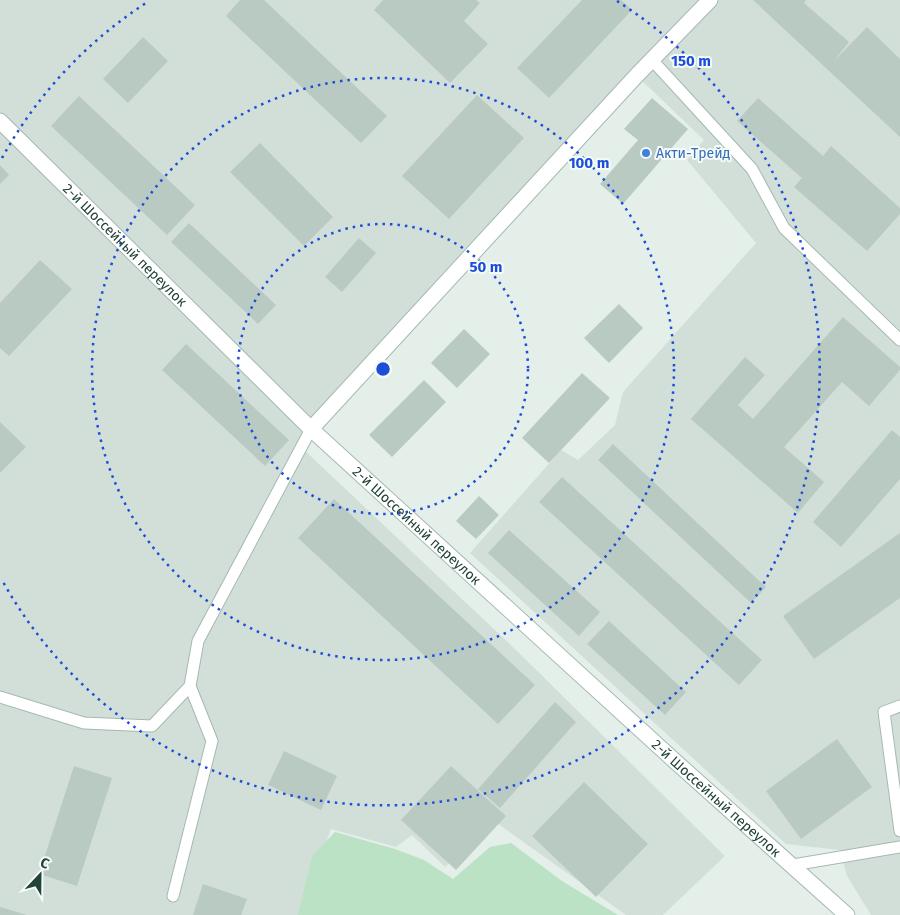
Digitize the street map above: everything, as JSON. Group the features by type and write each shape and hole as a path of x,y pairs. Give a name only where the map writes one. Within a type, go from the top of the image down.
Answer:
{"street":[{"path":"311,429 652,60 710,0"},
{"name":"2-й Шоссейный переулок","path":"0,121 311,429 677,764 847,915"}],"lane":[{"path":"652,60 752,169 784,228 900,340"},
{"path":"173,896 212,741 190,686 198,641 311,429"},
{"path":"0,697 84,723 152,726 190,686"},
{"path":"900,706 884,712 900,831"},
{"path":"793,866 900,847"}],"shaded area":[{"path":"0,0 900,0 900,915 871,915 847,876 840,850 786,844 470,553 561,450 578,460 615,425 623,392 756,243 687,160 704,140 637,76 300,446 516,650 725,856 663,915 626,915 494,821 445,867 412,835 396,847 331,829 299,915 0,915"}],"green space":[{"path":"335,832 395,849 424,860 453,879 490,847 511,843 562,881 618,915 298,915 312,856"}],"building":[{"path":"240,0 264,0 387,116 361,143 226,16"},
{"path":"383,0 476,0 480,3 464,21 488,44 450,83 374,10"},
{"path":"582,0 621,0 632,10 549,98 517,68"},
{"path":"753,0 806,0 804,3 849,42 834,61 867,27 900,59 900,137"},
{"path":"143,37 168,61 128,103 103,79"},
{"path":"477,95 524,138 449,219 402,176"},
{"path":"79,96 195,205 167,235 51,126"},
{"path":"652,98 688,129 623,204 600,184 638,140 624,129"},
{"path":"758,98 823,156 831,146 900,208 900,214 867,251 794,187 802,178 737,121"},
{"path":"260,143 333,217 304,246 230,172"},
{"path":"0,165 9,175 0,184"},
{"path":"189,223 276,305 258,324 171,242"},
{"path":"359,238 376,253 342,292 325,277"},
{"path":"40,260 72,289 9,356 0,348 0,303"},
{"path":"619,304 643,328 609,363 584,338"},
{"path":"843,317 900,367 900,370 869,406 842,382 784,447 824,482 798,513 691,419 745,357 765,375 738,405 753,419"},
{"path":"464,329 490,354 457,388 431,363"},
{"path":"186,344 289,440 265,466 162,370"},
{"path":"582,373 610,398 549,463 522,438"},
{"path":"424,380 446,402 392,457 369,435"},
{"path":"0,422 26,447 0,473"},
{"path":"892,430 900,437 900,479 841,547 813,522"},
{"path":"613,444 766,587 751,603 598,460"},
{"path":"562,477 762,660 739,685 539,502"},
{"path":"479,496 499,515 476,539 456,521"},
{"path":"334,499 535,685 498,724 298,538"},
{"path":"509,530 600,612 579,636 488,553"},
{"path":"900,533 900,598 814,659 783,616"},
{"path":"609,621 686,692 665,715 587,644"},
{"path":"555,702 576,722 500,808 478,789"},
{"path":"837,739 872,787 801,839 766,791"},
{"path":"284,751 337,776 321,810 268,785"},
{"path":"74,766 112,778 77,886 39,874"},
{"path":"451,766 506,816 456,870 401,820"},
{"path":"584,782 648,844 596,897 532,836"},
{"path":"203,884 247,899 241,915 193,915"},
{"path":"0,907 27,915 0,915"}],"place":[{"name":"Акти-Трейд","path":"646,153"}]}
